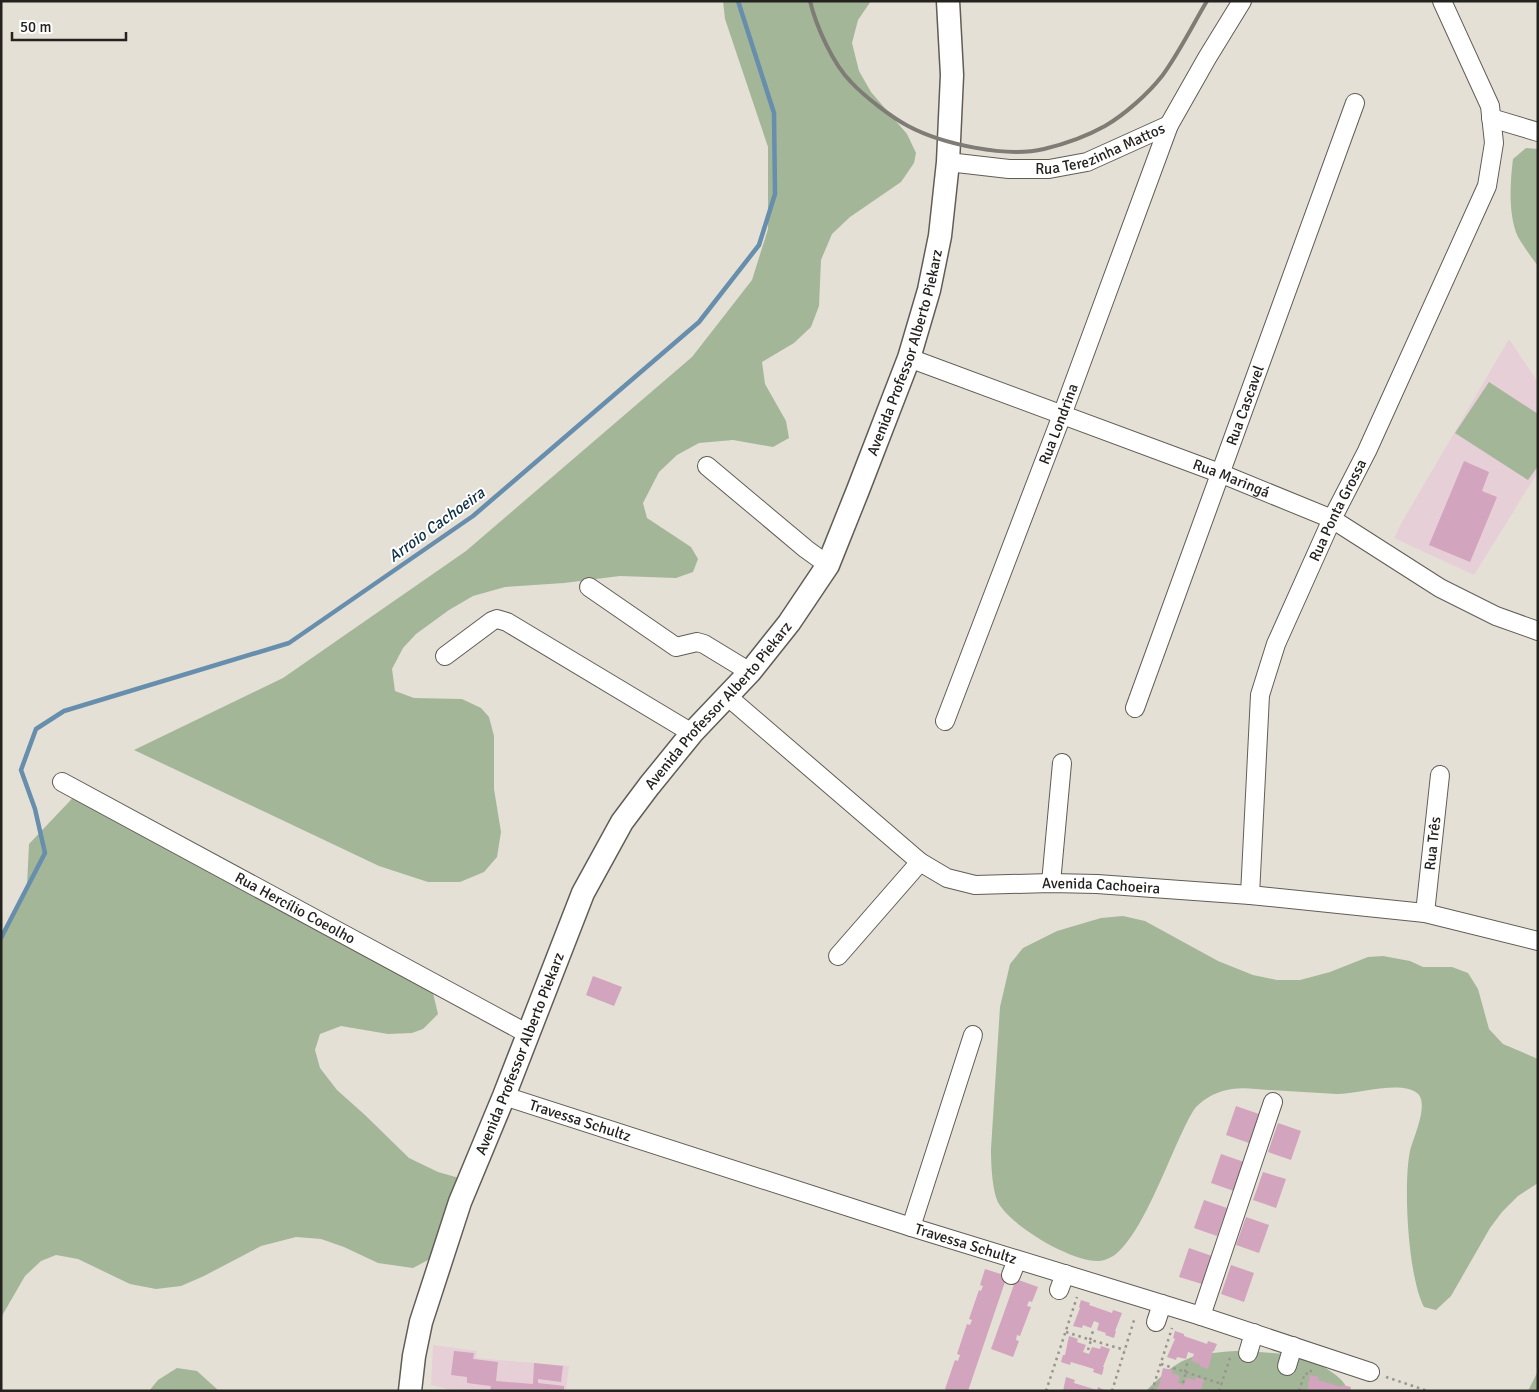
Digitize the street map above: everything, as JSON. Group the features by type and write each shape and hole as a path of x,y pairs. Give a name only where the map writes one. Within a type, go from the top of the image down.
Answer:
{"main road":[{"name":"Avenida Professor Alberto Piekarz","path":"415,1390 414,1356 421,1322 460,1202 504,1096 583,893 622,822 692,733 750,672 789,623 828,564 909,358 929,290 940,236 948,162 952,75 948,1"}],"street":[{"name":"Rua Terezinha Mattos","path":"948,162 1009,169 1049,169 1087,162 1169,125 1242,1"},
{"name":"Rua Ponta Grossa","path":"1250,895 1260,695 1276,644 1487,186 1494,143 1490,106 1442,1"},
{"name":"Rua Cascavel","path":"1135,708 1222,474 1355,103"},
{"path":"1491,118 1538,132"},
{"name":"Rua Londrina","path":"945,721 1062,415 1169,125"},
{"name":"Rua Maringá","path":"909,358 1222,474 1332,519 1440,588 1496,616 1538,631"},
{"path":"707,466 806,549 828,564"},
{"path":"589,587 676,646 697,642 704,644 750,672"},
{"path":"445,656 492,621 498,619 507,622 692,733"},
{"name":"Avenida Cachoeira","path":"727,696 920,862 947,878 975,885 1098,884 1250,895 1424,913 1538,941"},
{"path":"1051,883 1062,763"},
{"name":"Rua Três","path":"1424,913 1440,775"},
{"name":"Rua Hercílio Coeolho","path":"62,782 528,1034"},
{"path":"838,956 920,862"},
{"path":"911,1227 974,1035"},
{"name":"Travessa Schultz","path":"504,1096 911,1227 1014,1267 1062,1282 1162,1304 1370,1372"},
{"path":"1201,1316 1273,1102"},
{"path":"1162,1304 1164,1325"},
{"path":"1248,1353 1254,1334"},
{"path":"1287,1366 1293,1346"}],"path":[{"path":"1046,1391 1077,1297"},
{"path":"1112,1391 1136,1317"},
{"path":"1152,1391 1161,1364 1164,1325"},
{"path":"1088,1350 1094,1328"},
{"path":"1066,1332 1125,1350"},
{"path":"1219,1391 1230,1358"},
{"path":"1183,1383 1188,1360"},
{"path":"1161,1364 1222,1384"},
{"path":"1299,1391 1305,1373 1308,1374 1309,1370 1317,1373"},
{"path":"1370,1372 1428,1391"}],"shaded area":[{"path":"1509,339 1538,382 1538,472 1474,575 1394,538"},
{"path":"433,1345 477,1351 476,1358 569,1366 566,1391 456,1391 431,1385"}],"green space":[{"path":"723,1 871,1 858,20 852,43 859,71 871,92 907,134 916,153 914,163 901,182 850,217 832,234 821,260 819,306 811,327 794,343 762,362 765,384 786,421 789,438 773,447 733,440 699,443 677,455 659,472 643,503 647,518 691,547 698,559 693,572 676,578 620,576 564,583 505,587 473,596 449,610 416,634 403,648 392,669 395,691 414,698 462,699 481,708 489,717 494,736 494,789 501,832 497,857 484,872 460,882 428,882 379,866 134,750 283,678 466,551 692,357 752,280 768,229 768,147 725,19"},
{"path":"1526,148 1538,149 1538,266 1518,237 1511,209 1513,159"},
{"path":"1489,382 1538,414 1538,466 1528,480 1455,433"},
{"path":"85,785 433,993 438,1014 423,1029 412,1033 388,1034 341,1026 320,1034 315,1050 320,1068 337,1090 409,1158 438,1172 459,1178 430,1259 413,1268 378,1263 344,1247 321,1239 296,1237 261,1246 181,1286 156,1289 130,1284 78,1259 56,1255 41,1261 25,1276 1,1320 1,936 27,885 29,844"},
{"path":"1123,916 1145,921 1218,961 1253,975 1277,980 1300,980 1330,972 1368,957 1383,956 1410,961 1423,967 1452,967 1468,973 1478,989 1489,1029 1503,1044 1538,1059 1538,1183 1518,1196 1502,1212 1490,1228 1451,1296 1436,1310 1424,1307 1419,1293 1414,1275 1408,1230 1408,1166 1410,1151 1420,1121 1422,1104 1421,1098 1417,1093 1410,1089 1390,1088 1337,1094 1241,1088 1222,1091 1208,1097 1196,1107 1189,1118 1152,1200 1135,1231 1117,1253 1103,1260 1088,1260 1059,1250 1030,1233 1006,1213 999,1204 993,1185 991,1149 1000,1007 1010,964 1023,948 1057,931 1101,918"},
{"path":"1236,1351 1285,1354 1320,1364 1336,1375 1348,1391 1146,1391 1168,1371 1186,1359 1207,1354"},
{"path":"177,1368 197,1371 219,1391 149,1391 158,1380"},
{"path":"1538,1371 1538,1391 1528,1391"}],"building":[{"path":"1464,461 1489,472 1482,491 1497,497 1470,562 1429,545"},
{"path":"593,976 622,987 614,1006 586,995"},
{"path":"1236,1106 1259,1114 1249,1143 1226,1135"},
{"path":"1278,1123 1301,1131 1291,1160 1268,1152"},
{"path":"1221,1154 1244,1162 1234,1191 1211,1183"},
{"path":"1263,1172 1286,1179 1276,1208 1253,1200"},
{"path":"1204,1200 1227,1208 1217,1236 1194,1228"},
{"path":"1246,1217 1269,1225 1259,1253 1236,1245"},
{"path":"1189,1248 1212,1256 1202,1284 1179,1277"},
{"path":"1231,1265 1254,1273 1244,1302 1221,1294"},
{"path":"985,1269 1007,1276 968,1391 948,1391 945,1389 955,1360 958,1361 960,1355 957,1354 967,1324 970,1325 972,1320 969,1319 979,1290 981,1291 983,1286 980,1285"},
{"path":"1016,1279 1038,1287 1032,1302 1029,1301 1027,1306 1031,1307 1020,1336 1017,1335 1016,1340 1019,1341 1013,1357 991,1349"},
{"path":"1081,1300 1090,1303 1089,1305 1112,1313 1113,1310 1122,1313 1114,1338 1097,1330 1099,1323 1094,1321 1091,1328 1083,1325 1082,1328 1073,1326"},
{"path":"1175,1331 1207,1344 1208,1341 1217,1344 1208,1369 1191,1361 1194,1354 1188,1352 1186,1359 1177,1357 1176,1360 1167,1357 1175,1339 1173,1338"},
{"path":"1069,1336 1078,1339 1077,1342 1086,1345 1083,1352 1089,1354 1092,1347 1100,1349 1101,1346 1110,1349 1102,1375 1093,1372 1094,1369 1071,1362 1070,1365 1061,1362 1063,1355 1065,1355"},
{"path":"454,1351 474,1353 473,1359 498,1362 496,1381 533,1384 534,1363 563,1366 561,1382 538,1379 538,1383 564,1386 564,1391 490,1391 491,1386 467,1383 467,1377 451,1375"},
{"path":"1163,1368 1172,1370 1172,1373 1180,1376 1178,1383 1184,1385 1186,1378 1195,1380 1196,1377 1204,1380 1200,1391 1156,1391"},
{"path":"1310,1375 1319,1377 1318,1380 1342,1387 1343,1385 1351,1387 1350,1391 1307,1391"},
{"path":"1066,1377 1075,1380 1074,1383 1097,1390 1098,1387 1107,1391 1063,1391"}],"waterway":[{"name":"Arroio Cachoeira","path":"1,938 45,853 35,809 21,770 36,729 64,711 289,643 473,516 699,322 759,245 775,194 774,113 738,1"}],"railway":[{"path":"810,1 821,33 844,74 856,88 886,112 922,133 956,144 1012,152 1044,149 1068,142 1098,130 1128,110 1162,76 1180,49 1207,1"}]}
